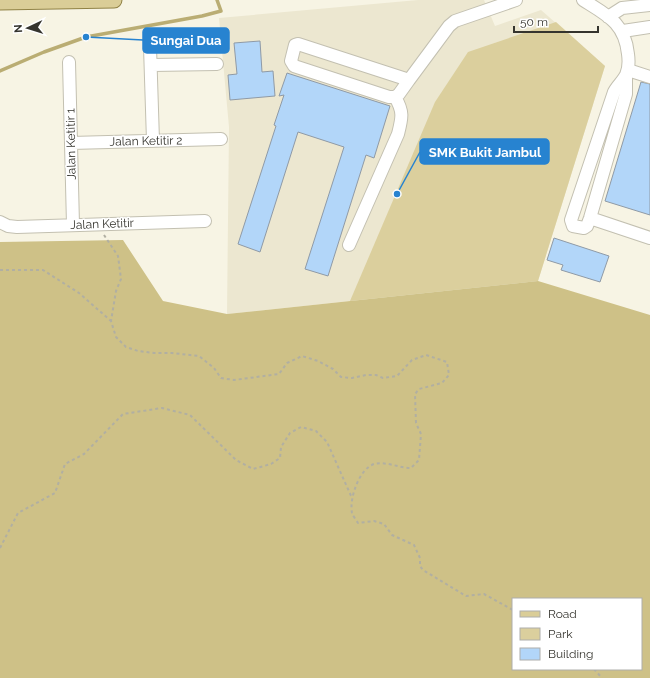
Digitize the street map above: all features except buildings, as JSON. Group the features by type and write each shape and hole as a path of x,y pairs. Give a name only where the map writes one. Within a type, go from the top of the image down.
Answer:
{"main road":[{"path":"0,2 114,0"}],"street":[{"path":"395,98 449,26 455,21 516,0"},
{"path":"588,1 623,31 627,44 629,62 626,94 590,218 587,226 584,228 573,226 571,224 571,220 614,92 627,73"},
{"path":"608,17 622,8 650,5"},
{"path":"623,31 650,26"},
{"path":"349,245 398,134 401,123 400,107 395,98 294,66 291,61 295,46 298,44 302,45 409,80"},
{"path":"150,47 153,141"},
{"name":"Jalan Ketitir 1","path":"69,62 73,225"},
{"path":"151,65 217,64"},
{"path":"627,73 650,77"},
{"name":"Jalan Ketitir 2","path":"71,143 220,139"},
{"path":"590,218 650,238"},
{"name":"Jalan Ketitir","path":"0,222 8,226 17,227 205,221"}],"path":[{"path":"103,224 104,237 118,256 121,279 116,291 111,321 116,337 126,347 138,351 154,353 199,356 214,368 222,378 234,380 279,374 286,363 302,356 334,369 341,377 352,378 366,375 376,375 383,378 397,376 412,360 426,355 447,362 449,375 442,382 419,389 415,394 416,423 421,434 418,460 411,468 403,468 388,464 374,464 366,469 356,484 352,499 352,513 358,523 374,521 384,524 392,535 414,545 420,558 420,566 423,570 466,596 484,594 512,609"},
{"path":"0,270 44,270 79,293 111,321"},
{"path":"0,548 18,513 55,493 65,464 84,454 123,414 162,408 190,415 236,460 253,469 271,464 280,458 281,447 290,433 301,427 316,430 327,442 352,499"},
{"path":"595,670 602,678"}],"shaded area":[{"path":"418,0 484,0 495,26 541,10 605,66 538,281 227,314 229,127 219,18"},
{"path":"123,240 163,301 227,314 538,281 650,315 650,678 0,678 0,242"}],"green space":[{"path":"556,22 605,66 538,281 350,301 435,102 468,52"}],"waterway":[{"path":"0,71 44,52 86,37 202,16 221,11 217,0"}],"place":[{"name":"Sungai Dua","path":"86,37"},
{"name":"SMK Bukit Jambul","path":"397,194"}]}
